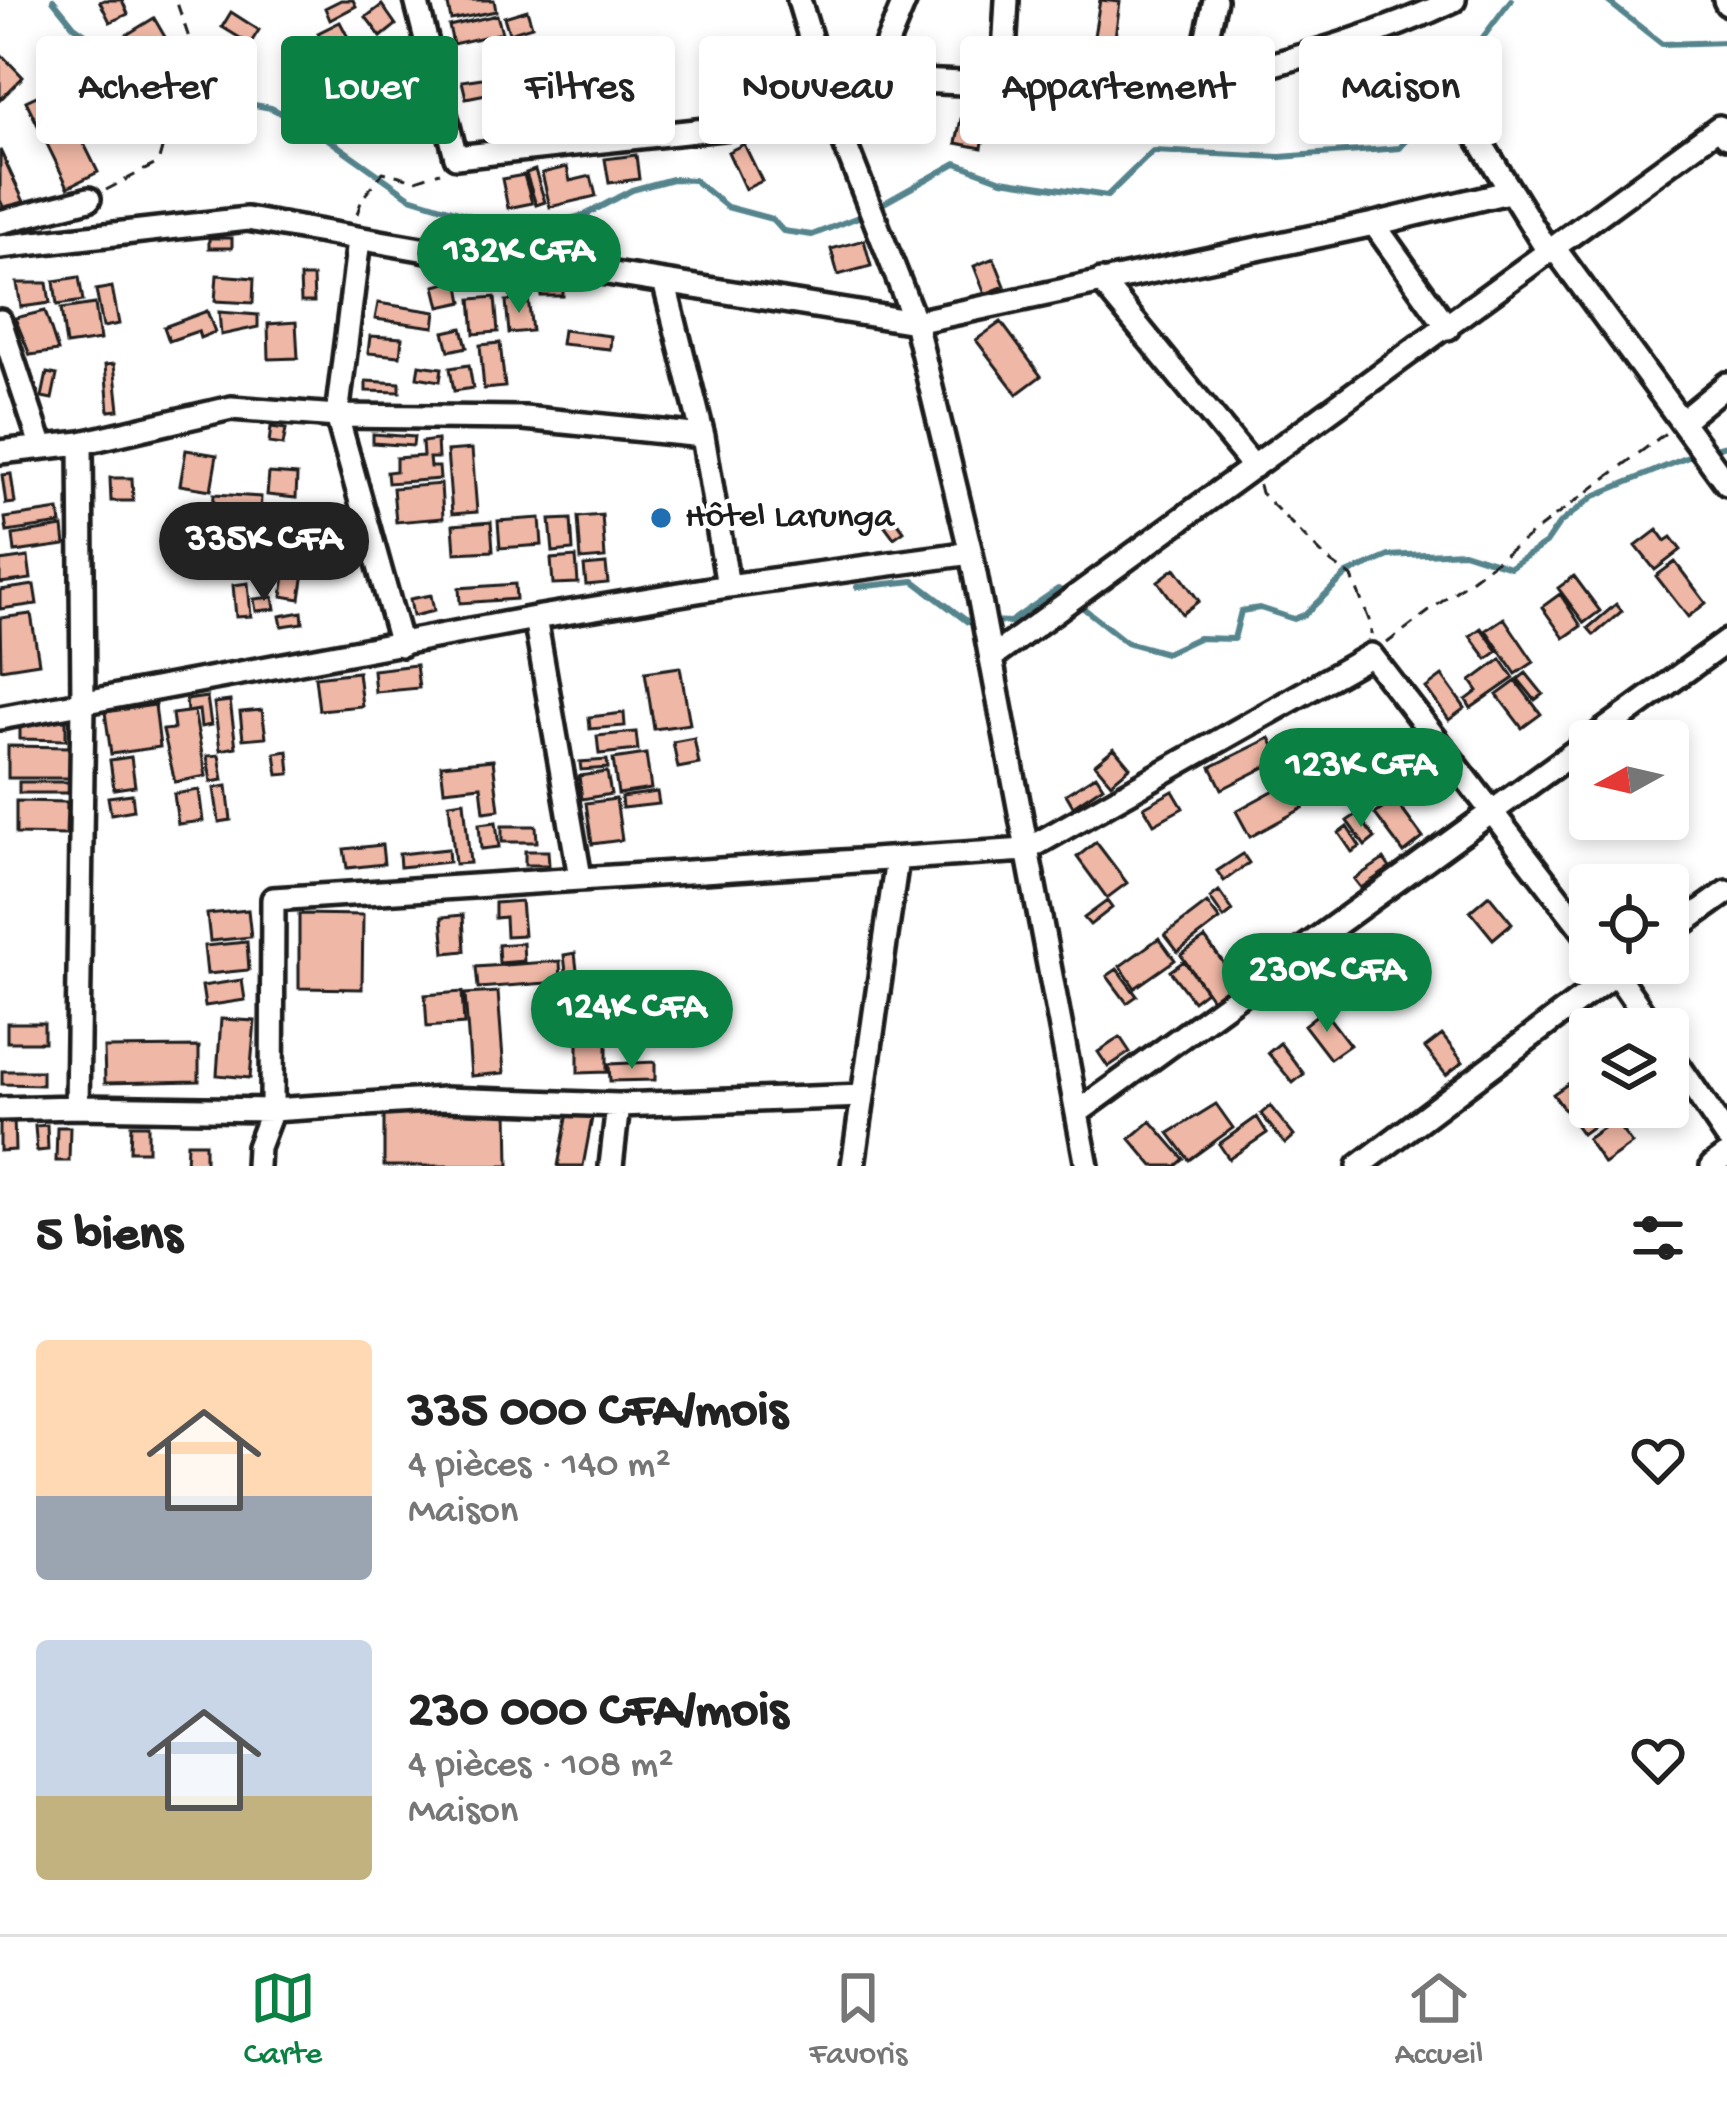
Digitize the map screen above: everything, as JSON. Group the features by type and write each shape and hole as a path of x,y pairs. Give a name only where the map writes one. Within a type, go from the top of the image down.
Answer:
{"street":[{"path":"416,0 456,157 699,131"},
{"path":"799,0 810,36"},
{"path":"890,36 905,0"},
{"path":"1005,36 1007,0"},
{"path":"1207,36 1215,0"},
{"path":"1275,64 1412,21 1454,0"},
{"path":"991,658 1719,127 1727,137"},
{"path":"844,144 915,322 971,553 1087,1166"},
{"path":"1481,144 1508,192 1727,484"},
{"path":"0,247 247,219 485,260 526,260 915,322 1508,192"},
{"path":"0,222 88,200"},
{"path":"1374,224 1448,328"},
{"path":"359,240 337,416 401,645"},
{"path":"1101,281 1254,467"},
{"path":"665,285 703,436 728,586"},
{"path":"0,321 41,446"},
{"path":"1682,422 1727,384"},
{"path":"0,452 81,442 231,408 337,416 524,418 703,436"},
{"path":"77,1107 81,442"},
{"path":"0,718 535,618 971,553"},
{"path":"535,618 580,878"},
{"path":"1077,1113 1727,641"},
{"path":"257,1166 258,1148 272,1111 273,899 1026,850 1371,655 1569,912"},
{"path":"853,1166 897,859"},
{"path":"1689,919 1727,892"},
{"path":"1359,1166 1595,984"},
{"path":"1689,1081 1727,1137"},
{"path":"0,1109 272,1111 444,1100 618,1105 863,1096"},
{"path":"611,1166 618,1105"},
{"path":"1712,1166 1727,1155"}],"path":[{"path":"88,200 158,163 170,116 196,102 206,56 189,38 176,0"},
{"path":"359,240 357,211 379,175 416,180 439,172 456,157"},
{"path":"1371,655 1682,422"},
{"path":"1254,467 1261,493 1329,561 1352,577 1371,625 1371,655"}],"building":[{"path":"122,0 128,14 110,22 100,2"},
{"path":"353,0 356,6 330,20 325,8"},
{"path":"447,0 494,0 496,11 451,20"},
{"path":"1100,0 1120,2 1115,36 1094,36"},
{"path":"382,5 396,25 380,36 366,17"},
{"path":"527,10 532,26 509,33 504,17"},
{"path":"231,12 259,30 255,36 237,36 222,27"},
{"path":"497,15 502,33 458,43 449,26"},
{"path":"154,18 164,36 125,36"},
{"path":"340,22 347,36 319,36"},
{"path":"0,53 23,77 0,100"},
{"path":"482,78 482,95 466,98 462,81"},
{"path":"36,96 36,121 26,101"},
{"path":"47,144 84,144 98,172 68,187"},
{"path":"744,144 762,181 745,189 728,152"},
{"path":"0,150 25,204 6,213 0,200"},
{"path":"636,155 639,179 609,183 605,159"},
{"path":"567,167 570,181 591,176 596,196 550,207 542,173"},
{"path":"535,170 545,202 536,205 526,173"},
{"path":"524,175 532,203 508,208 502,179"},
{"path":"209,238 232,238 232,248 209,248"},
{"path":"864,240 871,266 838,275 831,249"},
{"path":"994,258 1005,286 985,294 974,266"},
{"path":"217,275 254,278 253,303 215,301"},
{"path":"79,277 83,301 57,305 54,281"},
{"path":"300,277 313,277 314,302 301,302"},
{"path":"459,280 463,302 440,307 435,286"},
{"path":"540,281 563,281 563,296 541,296"},
{"path":"17,283 47,283 50,303 21,307"},
{"path":"112,287 119,324 103,327 96,290"},
{"path":"495,297 498,332 474,334 471,299"},
{"path":"528,298 532,331 509,333 506,301"},
{"path":"378,303 436,312 434,327 375,319"},
{"path":"95,304 100,340 66,345 61,309"},
{"path":"45,311 58,351 30,355 15,318"},
{"path":"207,311 215,332 200,338 198,331 169,341 164,327"},
{"path":"219,312 258,315 258,327 221,335"},
{"path":"296,322 298,358 269,359 268,324"},
{"path":"1001,322 1041,376 1017,394 976,340"},
{"path":"462,328 467,347 449,351 444,332"},
{"path":"563,330 611,336 610,349 561,344"},
{"path":"370,336 402,338 400,356 368,353"},
{"path":"500,343 505,387 484,389 480,345"},
{"path":"114,364 119,410 109,411 105,365"},
{"path":"419,365 442,368 440,381 417,377"},
{"path":"469,365 473,388 454,391 450,368"},
{"path":"47,373 57,375 52,399 42,397"},
{"path":"366,381 400,383 400,392 366,391"},
{"path":"271,427 286,429 283,445 269,443"},
{"path":"373,434 414,437 413,446 373,443"},
{"path":"437,440 438,458 429,458 430,467 439,467 440,479 388,483 387,472 396,471 396,458 423,456 422,442"},
{"path":"472,449 477,512 452,514 447,451"},
{"path":"186,450 217,455 211,490 180,485"},
{"path":"269,473 297,475 296,498 267,495"},
{"path":"11,474 15,503 6,504 2,475"},
{"path":"110,478 132,478 133,501 111,501"},
{"path":"441,484 443,518 396,522 393,488"},
{"path":"214,494 261,497 260,516 213,513"},
{"path":"59,510 61,524 7,532 5,518"},
{"path":"890,512 904,531 894,538 880,519"},
{"path":"602,515 605,558 581,560 578,517"},
{"path":"540,518 542,545 500,548 498,521"},
{"path":"571,519 573,550 553,552 550,520"},
{"path":"491,522 493,551 455,553 453,525"},
{"path":"63,527 65,545 15,552 13,535"},
{"path":"1657,530 1681,550 1655,570 1636,546"},
{"path":"291,536 309,539 300,599 282,596"},
{"path":"28,557 31,579 0,583 0,561"},
{"path":"576,557 578,583 553,584 551,559"},
{"path":"1675,562 1706,603 1688,617 1656,576"},
{"path":"606,564 608,583 586,585 584,566"},
{"path":"1175,568 1199,601 1182,614 1158,581"},
{"path":"1574,576 1600,611 1584,623 1558,588"},
{"path":"248,583 251,616 236,617 233,585"},
{"path":"515,584 516,599 460,603 459,588"},
{"path":"34,585 37,604 0,609 0,590"},
{"path":"1560,594 1581,626 1564,638 1542,607"},
{"path":"431,595 434,611 413,616 410,599"},
{"path":"273,597 275,609 256,611 254,599"},
{"path":"1616,604 1622,611 1594,635 1588,628"},
{"path":"302,612 303,623 282,626 280,616"},
{"path":"31,614 39,663 1,669 0,618"},
{"path":"1504,618 1534,662 1516,674 1486,630"},
{"path":"1481,628 1498,651 1487,659 1470,636"},
{"path":"1501,659 1514,678 1471,708 1466,700 1478,691 1471,681"},
{"path":"416,665 419,688 375,692 373,670"},
{"path":"680,667 690,724 654,729 645,672"},
{"path":"358,672 362,706 319,710 315,677"},
{"path":"1526,673 1543,694 1535,700 1518,679"},
{"path":"1442,676 1465,708 1449,720 1426,688"},
{"path":"1516,681 1541,714 1522,728 1497,695"},
{"path":"207,697 211,725 201,727 199,710 187,712 186,700"},
{"path":"230,701 236,747 220,750 214,703"},
{"path":"155,705 160,747 111,754 105,712"},
{"path":"262,710 266,737 243,739 240,712"},
{"path":"194,711 206,776 175,782 163,730 174,729 172,714"},
{"path":"624,713 625,726 590,729 589,717"},
{"path":"20,720 66,720 66,740 20,739"},
{"path":"636,732 638,750 599,754 597,736"},
{"path":"694,738 699,764 678,768 673,742"},
{"path":"1270,738 1281,759 1222,789 1211,767"},
{"path":"8,746 70,747 70,778 8,778"},
{"path":"1114,748 1130,767 1111,783 1095,764"},
{"path":"288,751 290,774 278,775 275,753"},
{"path":"646,754 651,789 618,794 613,759"},
{"path":"219,755 223,780 211,782 207,756"},
{"path":"131,757 135,786 114,789 110,760"},
{"path":"493,760 499,810 484,812 481,786 444,790 441,765"},
{"path":"607,760 608,768 581,770 580,762"},
{"path":"607,772 611,794 582,799 579,776"},
{"path":"1096,775 1103,786 1073,806 1066,794"},
{"path":"19,782 69,782 70,793 19,793"},
{"path":"1289,782 1303,808 1250,837 1236,811"},
{"path":"227,786 231,820 219,822 214,788"},
{"path":"199,790 203,821 178,824 174,794"},
{"path":"1173,791 1183,808 1154,824 1144,807"},
{"path":"657,792 659,804 622,808 621,797"},
{"path":"132,794 134,810 111,814 108,797"},
{"path":"616,799 622,840 592,844 586,803"},
{"path":"1395,800 1423,838 1404,853 1375,814"},
{"path":"16,801 67,802 66,835 16,834"},
{"path":"464,801 470,863 455,864 449,803"},
{"path":"1357,814 1375,838 1365,846 1347,821"},
{"path":"496,822 499,847 481,849 479,824"},
{"path":"502,826 536,826 537,842 502,842"},
{"path":"1347,827 1360,847 1352,852 1339,833"},
{"path":"1096,842 1127,883 1107,898 1077,857"},
{"path":"382,845 384,864 347,868 344,849"},
{"path":"448,849 449,862 400,867 399,854"},
{"path":"525,851 548,851 549,865 525,865"},
{"path":"1243,854 1249,863 1224,881 1217,871"},
{"path":"1384,859 1390,868 1361,888 1354,879"},
{"path":"1219,891 1233,911 1224,918 1210,898"},
{"path":"1489,895 1512,923 1493,939 1470,911"},
{"path":"521,901 524,935 506,936 505,917 495,918 495,903"},
{"path":"1107,901 1112,908 1090,925 1084,918"},
{"path":"1207,903 1220,920 1178,952 1165,935"},
{"path":"248,910 251,937 210,941 207,914"},
{"path":"299,914 363,915 362,989 299,988"},
{"path":"463,915 465,951 445,953 442,917"},
{"path":"1159,938 1175,960 1135,988 1120,966"},
{"path":"1205,938 1237,981 1212,999 1181,955"},
{"path":"247,942 249,970 207,974 204,946"},
{"path":"523,943 524,961 499,963 498,945"},
{"path":"575,953 579,988 568,989 564,955"},
{"path":"560,961 561,982 478,988 476,967"},
{"path":"1184,961 1206,991 1193,1001 1170,971"},
{"path":"1117,969 1137,996 1127,1003 1107,976"},
{"path":"242,980 245,1000 205,1006 202,986"},
{"path":"607,985 609,1000 576,1004 574,989"},
{"path":"636,987 650,1032 641,1035 626,991"},
{"path":"462,992 464,1024 427,1027 425,995"},
{"path":"498,992 504,1073 471,1076 465,994"},
{"path":"578,1008 607,1008 607,1072 578,1073"},
{"path":"1323,1010 1350,1045 1330,1059 1304,1025"},
{"path":"221,1019 255,1021 250,1078 217,1075"},
{"path":"7,1023 44,1023 44,1042 7,1042"},
{"path":"1442,1035 1463,1062 1446,1075 1425,1048"},
{"path":"1120,1037 1130,1052 1108,1067 1098,1052"},
{"path":"1280,1043 1304,1074 1293,1083 1268,1053"},
{"path":"199,1047 199,1081 105,1083 104,1048"},
{"path":"655,1062 655,1080 610,1081 609,1064"},
{"path":"2,1071 42,1071 42,1085 2,1084"},
{"path":"1569,1083 1569,1116 1553,1094"},
{"path":"1216,1104 1233,1128 1189,1160 1169,1133"},
{"path":"1270,1106 1294,1136 1285,1144 1261,1114"},
{"path":"508,1109 509,1166 384,1166 384,1110"},
{"path":"568,1113 592,1118 583,1166 558,1166"},
{"path":"14,1116 15,1150 0,1151 0,1117"},
{"path":"1257,1117 1267,1133 1229,1159 1219,1144"},
{"path":"1151,1121 1184,1159 1176,1166 1153,1166 1130,1139"},
{"path":"47,1125 48,1150 37,1151 35,1126"},
{"path":"131,1125 148,1125 148,1151 130,1151"},
{"path":"57,1127 70,1127 69,1161 56,1161"},
{"path":"1603,1128 1620,1128 1632,1144 1604,1164 1587,1139"},
{"path":"187,1143 205,1143 205,1166 186,1166"}],"waterway":[{"path":"53,0 74,26 162,88 271,108 318,132 410,197 495,223 554,223 585,215 632,190 672,179 694,180 727,207 772,219 783,231 812,235 866,214"},
{"path":"877,207 956,163 1002,180 1107,196 1153,151 1280,157 1400,148 1511,0"},
{"path":"1606,0 1662,44 1727,42"},
{"path":"1711,449 1727,445"},
{"path":"1077,603 1126,642 1166,653 1198,638 1234,639 1241,611 1260,608 1294,619 1347,574 1389,556 1463,552 1510,567 1546,543 1559,524 1594,496 1698,453"},
{"path":"857,587 914,581 968,622 977,622"},
{"path":"990,621 1010,622 1058,589 1066,595"}],"place":[{"name":"Hôtel Larunga","path":"661,518"}]}
